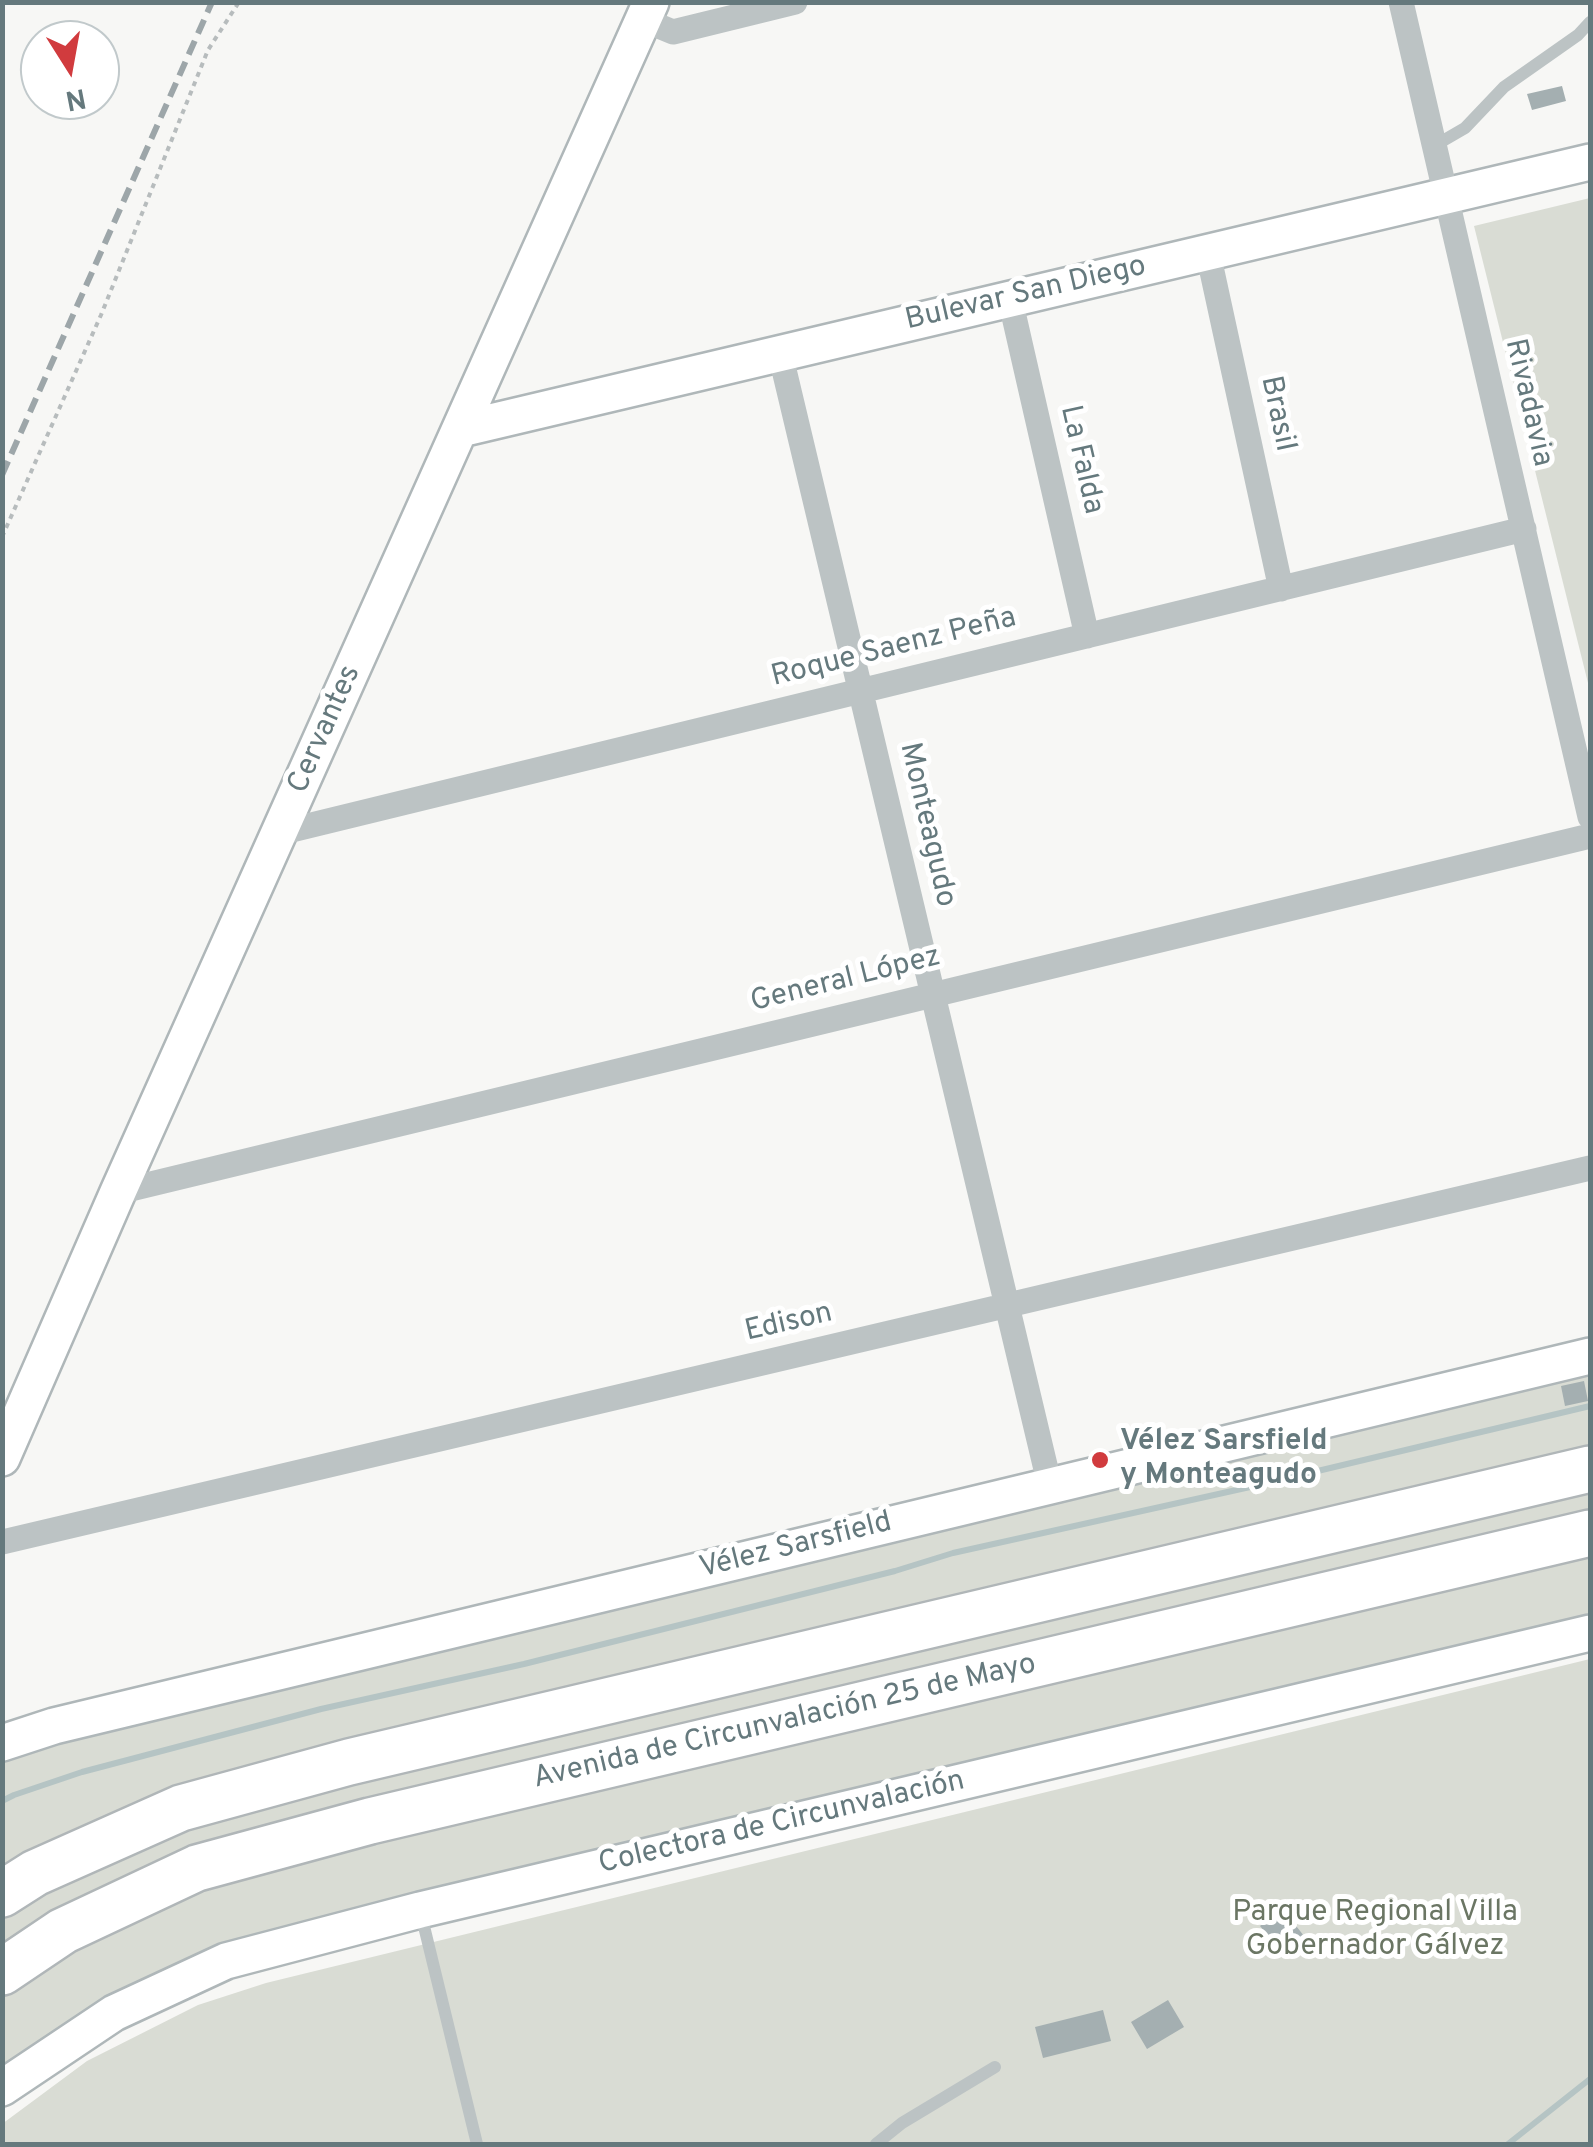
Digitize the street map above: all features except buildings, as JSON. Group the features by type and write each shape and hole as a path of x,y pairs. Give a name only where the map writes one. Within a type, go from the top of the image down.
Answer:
{"highway":[{"name":"Avenida de Circunvalación 25 de Mayo","path":"2,1894 35,1873 181,1808 349,1762 1590,1469"},
{"name":"Avenida de Circunvalación 25 de Mayo","path":"2,1972 64,1931 197,1868 370,1821 1590,1534"}],"main road":[{"name":"Cervantes","path":"2,1458 648,11"},
{"name":"Bulevar San Diego","path":"461,429 1590,162"},
{"name":"Vélez Sarsfield","path":"2,1743 73,1722 1590,1356"},
{"name":"Colectora de Circunvalación","path":"2,2088 114,2013 226,1962 420,1910 1590,1633"}],"street":[{"path":"648,11 674,32 795,2"},
{"name":"Rivadavia","path":"1401,2 1590,818"},
{"name":"Brasil","path":"1208,252 1280,588"},
{"name":"La Falda","path":"1010,299 1087,636"},
{"name":"Monteagudo","path":"780,353 1050,1486"},
{"name":"Roque Saenz Peña","path":"279,833 1524,530"},
{"name":"General López","path":"118,1192 1590,836"},
{"name":"Edison","path":"2,1542 1590,1168"}],"lane":[{"path":"1434,146 1465,128 1504,87 1578,35 1590,22"},
{"path":"420,1910 477,2144"},
{"path":"876,2144 902,2123 995,2067"}],"path":[{"path":"2,537 101,316 208,50 239,2"}],"green space":[{"path":"1590,198 1590,691 1474,226"},
{"path":"1590,1356 1590,1633 226,1961 3,2088 3,1743"},
{"name":"Parque Regional Villa Gobernador Gálvez","path":"1590,1659 1590,2144 3,2144 2,2124 87,2061 198,2005 266,1983"}],"waterway":[{"path":"2,1801 82,1772 321,1709 524,1664 953,1553 1590,1406"},
{"path":"1508,2144 1590,2079"}],"railway":[{"path":"2,475 212,2"}],"place":[{"name":"Vélez Sarsfield y Monteagudo","path":"1100,1460"}]}
